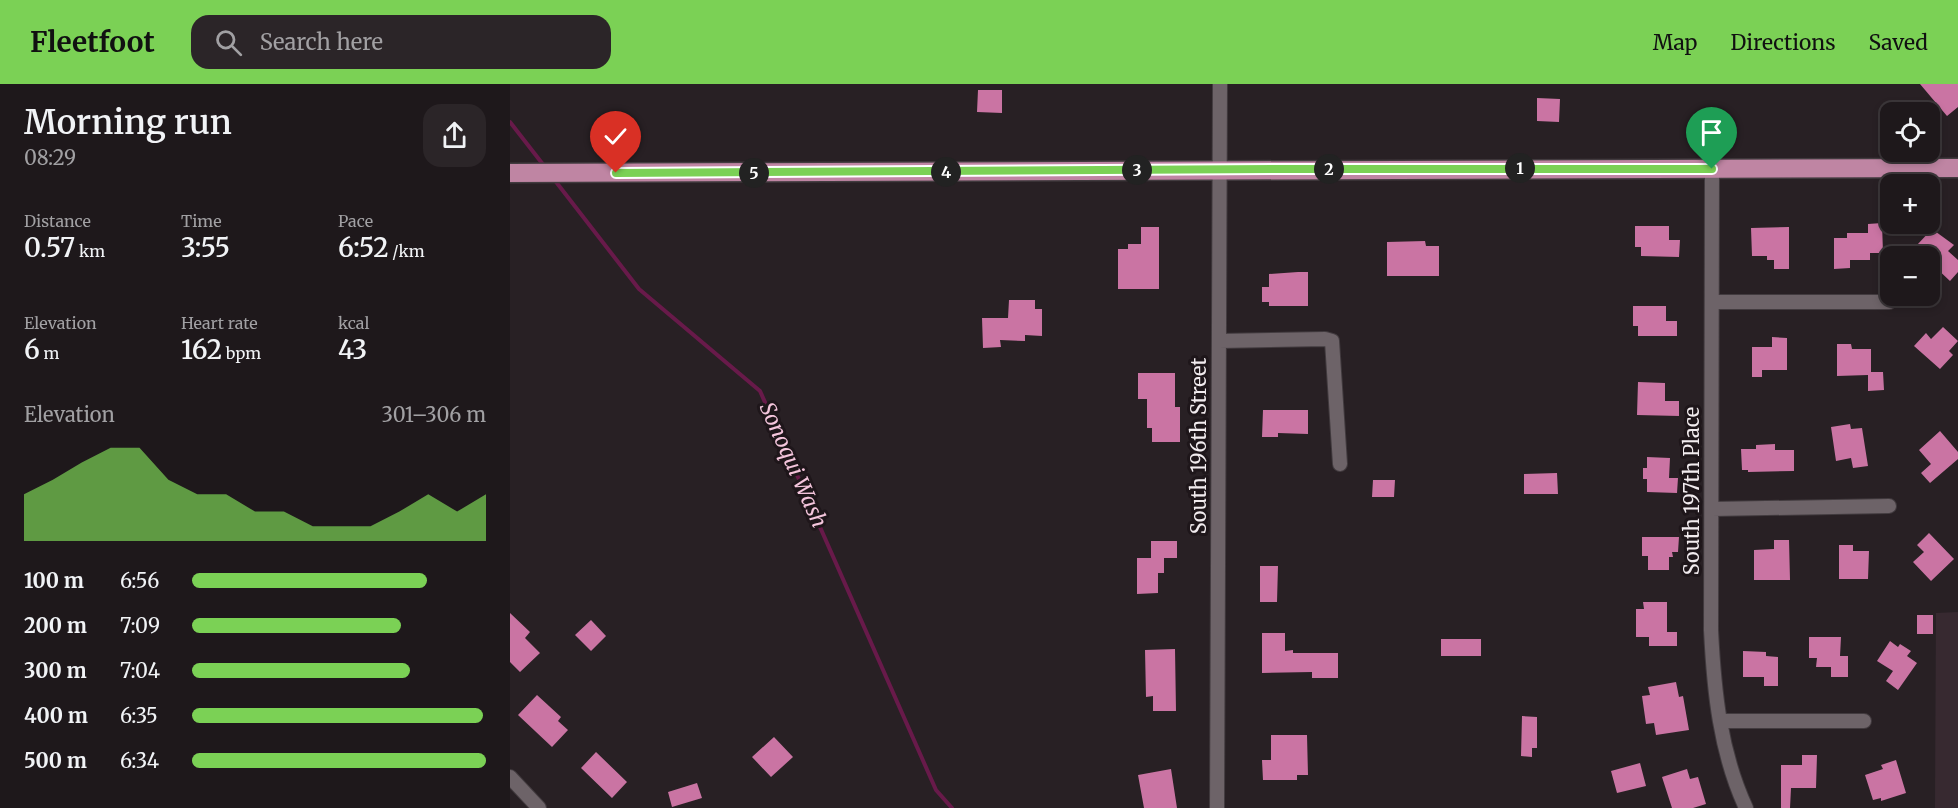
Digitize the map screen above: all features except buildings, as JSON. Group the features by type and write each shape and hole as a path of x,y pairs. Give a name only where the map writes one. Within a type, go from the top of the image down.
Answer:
{"main road":[{"path":"510,173 1958,168"}],"street":[{"name":"South 196th Street","path":"1217,808 1220,84"},
{"name":"South 197th Place","path":"1712,169 1711,630 1713,665 1724,746 1746,808"},
{"path":"1712,302 1880,302"},
{"path":"1219,341 1325,339 1332,341 1340,464"},
{"path":"1712,509 1889,506"},
{"path":"1720,721 1864,721"},
{"path":"510,777 539,808"}],"shaded area":[{"path":"1958,612 1958,808 1935,808 1936,613"}],"waterway":[{"name":"Sonoqui Wash","path":"510,122 545,167"},
{"name":"Sonoqui Wash","path":"553,178 639,289 760,391 936,790 952,808"}],"route":[{"path":"616,173 1712,169"}]}
